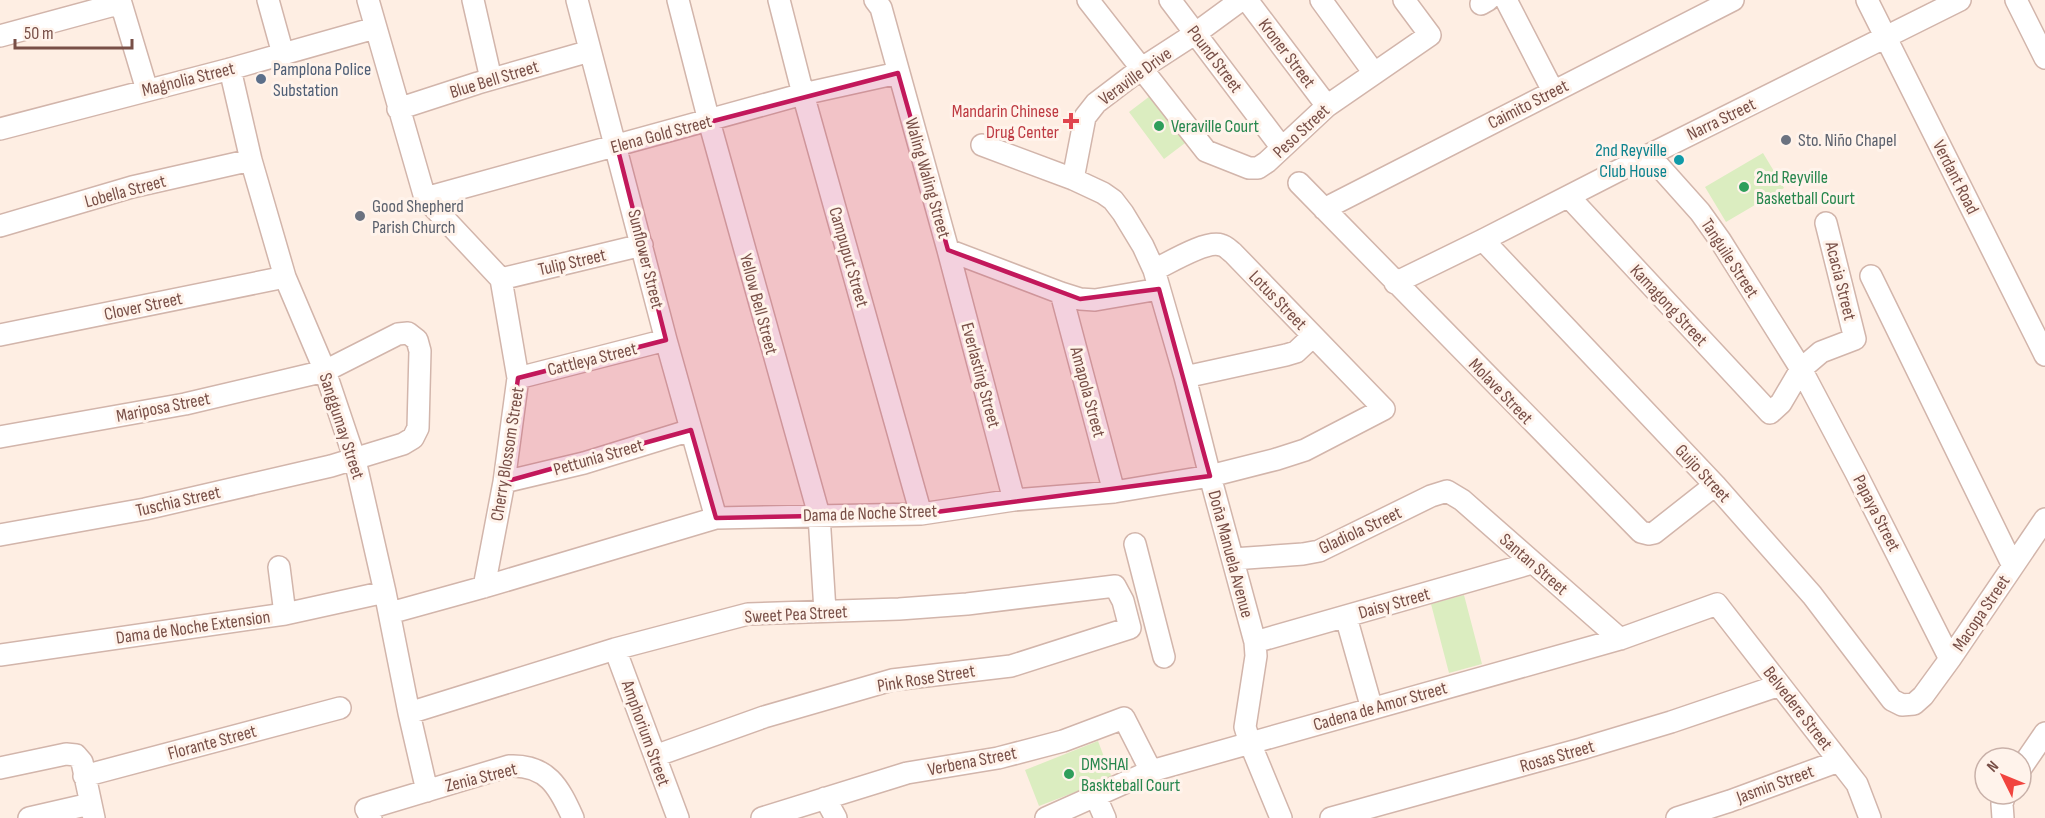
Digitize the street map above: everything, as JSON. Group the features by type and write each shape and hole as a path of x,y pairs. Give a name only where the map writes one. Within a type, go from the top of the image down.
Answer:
{"street":[{"path":"268,0 283,54"},
{"path":"368,0 425,198 501,279"},
{"path":"473,0 492,79"},
{"name":"Sunflower Street","path":"577,0 666,340 716,518"},
{"name":"Yellow Bell Street","path":"678,0 709,121 819,515 825,611"},
{"name":"Campuput Street","path":"779,0 803,94 921,514"},
{"name":"Waling Waling Street","path":"875,0 881,8 948,250 1080,299 1095,300 1157,280"},
{"name":"Peso Street","path":"1088,0 1202,147 1210,154 1249,168 1258,168 1267,162 1327,106 1430,35 1404,0"},
{"name":"Pound Street","path":"1170,0 1281,148"},
{"name":"Veraville Drive","path":"1073,179 1085,117 1096,103 1142,68 1241,0"},
{"name":"Kroner Street","path":"1247,0 1327,106"},
{"path":"1321,0 1374,73"},
{"path":"1506,0 1553,91"},
{"name":"Caimito Street","path":"1324,209 1733,0"},
{"name":"Verdant Road","path":"1867,0 2045,355"},
{"name":"Narra Street","path":"1395,283 1960,0"},
{"path":"2016,0 2045,58"},
{"path":"0,36 120,3 147,90"},
{"name":"Magnolia Street","path":"0,129 230,69 375,28"},
{"name":"Blue Bell Street","path":"398,109 590,51"},
{"name":"Sanggumay Street","path":"230,69 251,160 285,277 325,372 355,460 388,602 409,713 427,791"},
{"name":"Elena Gold Street","path":"425,198 803,94 898,73"},
{"path":"982,145 1073,179 1113,200 1143,246 1157,280"},
{"name":"Tanguile Street","path":"1649,155 1706,221 1801,369"},
{"name":"Lobella Street","path":"0,226 132,187 251,160"},
{"name":"Molave Street","path":"1299,183 1641,532 1654,533 1715,485"},
{"name":"Kamagong Street","path":"1569,197 1770,413 1781,403 1801,369"},
{"name":"Acacia Street","path":"1801,369 1821,352 1855,339 1826,222"},
{"name":"Guijo Street","path":"1484,240 1715,485 1812,595 1892,700 1902,705 1914,704"},
{"name":"Tulip Street","path":"501,279 642,245"},
{"name":"Lotus Street","path":"1157,280 1202,247 1224,246 1384,409"},
{"name":"Everlasting Street","path":"948,250 1014,500"},
{"path":"1871,276 2013,566"},
{"name":"Clover Street","path":"0,335 285,277"},
{"name":"Cherry Blossom Street","path":"484,587 504,482 518,378 501,279"},
{"name":"Doña Manuela Avenue","path":"1157,280 1256,642 1245,727 1281,818"},
{"name":"Amapola Street","path":"1061,293 1114,492"},
{"name":"Mariposa Street","path":"0,437 185,404 325,372 398,334 408,333 417,340 420,351 418,428 413,438 403,444 355,460"},
{"path":"1185,377 1296,352 1313,336"},
{"name":"Cattleya Street","path":"518,378 666,340"},
{"name":"Papaya Street","path":"1801,369 1950,659"},
{"name":"Dama de Noche Street","path":"388,602 484,587 716,518 921,514 1014,500 1114,492 1210,476 1305,450 1384,409"},
{"name":"Pettunia Street","path":"504,482 584,463 691,430"},
{"name":"Tuschia Street","path":"0,535 145,509 355,460"},
{"name":"Gladiola Street","path":"1233,559 1319,551 1431,496 1448,492"},
{"name":"Santan Street","path":"1448,492 1462,500 1620,639"},
{"name":"Macopa Street","path":"1914,704 1950,659 2045,519"},
{"path":"1134,544 1164,657"},
{"name":"Daisy Street","path":"1256,642 1532,563"},
{"path":"279,567 285,614"},
{"name":"Sweet Pea Street","path":"409,713 615,648 748,614 899,609 967,604 1115,586 1123,601"},
{"path":"1123,601 1148,597"},
{"name":"Pink Rose Street","path":"655,756 764,717 892,680 1011,666 1130,628 1123,601"},
{"name":"Dama de Noche Extension","path":"0,655 285,614 388,602"},
{"name":"Cadena de Amor Street","path":"1046,818 1151,771 1620,639 1718,604"},
{"name":"Belvedere Street","path":"1718,604 1857,784 1870,818"},
{"path":"1346,617 1372,709"},
{"name":"Amphorium Street","path":"615,648 678,818"},
{"name":"Rosas Street","path":"1331,818 1581,749 1671,722 1780,685"},
{"name":"Florante Street","path":"84,776 340,708"},
{"name":"Verbena Street","path":"762,818 907,773 998,758 1063,741 1124,718 1151,771"},
{"path":"2033,750 2045,733"},
{"path":"0,768 66,754 76,755 82,762 92,811 29,818"},
{"name":"Jasmin Street","path":"1677,818 1839,761"},
{"name":"Zenia Street","path":"369,814 427,791 509,766 524,765 541,772 553,782 573,818"},
{"path":"1095,795 1105,818"},
{"path":"825,798 836,818"}],"highlighted area":[{"path":"898,73 948,250 1080,299 1159,289 1210,476 921,514 716,518 691,430 504,482 518,378 666,340 617,146"}],"green space":[{"name":"Veraville Court","path":"1154,93 1189,140 1164,159 1129,112"},
{"name":"2nd Reyville Basketball Court","path":"1763,153 1784,188 1726,222 1705,187"},
{"path":"1464,595 1482,664 1449,673 1431,604"},
{"name":"DMSHAI Baskteball Court","path":"1098,741 1112,778 1039,806 1025,770"}],"place":[{"name":"Pamplona Police Substation","path":"261,79"},
{"name":"Mandarin Chinese Drug Center","path":"1071,121"},
{"name":"Veraville Court","path":"1159,126"},
{"name":"Sto. Niño Chapel","path":"1786,140"},
{"name":"2nd Reyville Club House","path":"1679,160"},
{"name":"2nd Reyville Basketball Court","path":"1744,187"},
{"name":"Good Shepherd Parish Church","path":"360,216"},
{"name":"DMSHAI Baskteball Court","path":"1069,774"}]}
